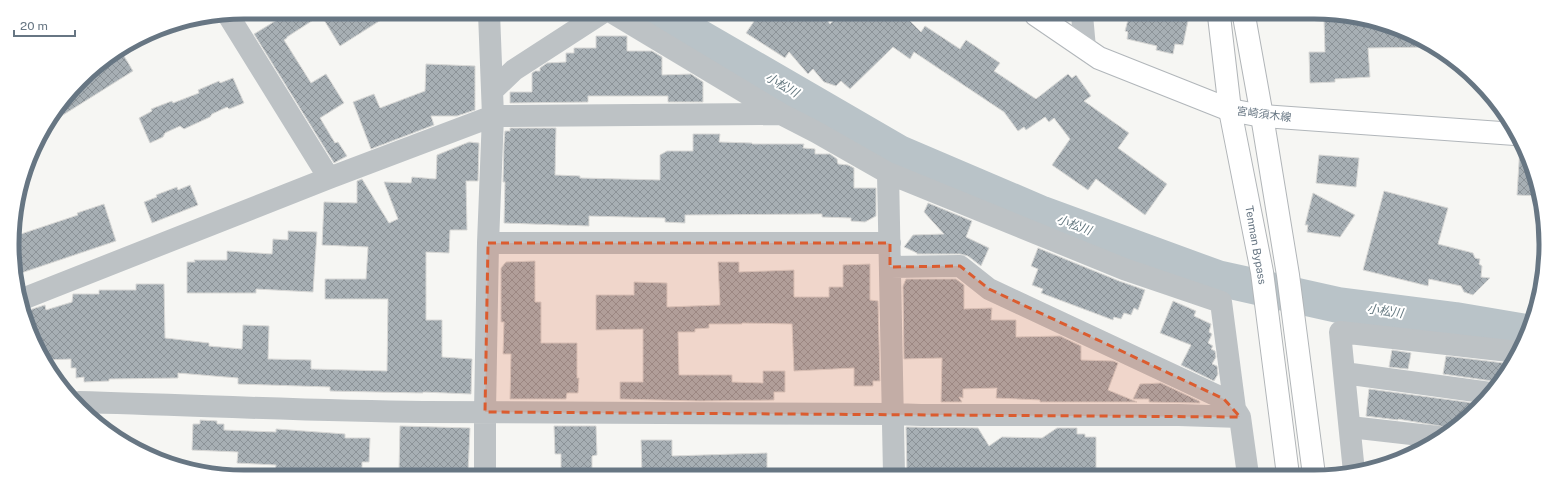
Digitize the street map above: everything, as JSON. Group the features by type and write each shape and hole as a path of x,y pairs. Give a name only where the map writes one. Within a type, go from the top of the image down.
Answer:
{"main road":[{"name":"宮崎須木線","path":"1042,19 1099,58 1230,110 1262,116 1510,134"},
{"name":"Tenman Bypass","path":"1219,19 1230,110 1262,272 1287,470"},
{"path":"1245,19 1288,275 1313,470"}],"street":[{"path":"230,19 329,178"},
{"path":"485,470 488,242 493,116 489,19"},
{"path":"493,90 514,70 593,19"},
{"path":"621,19 782,114 888,173 1124,269 1221,302 1247,470"},
{"path":"1082,19 1085,48"},
{"path":"26,298 329,178 493,116 782,114"},
{"path":"888,173 894,470"},
{"path":"488,242 890,243"},
{"path":"890,267 960,266 989,289 1224,399 1238,413"},
{"path":"1354,466 1340,332 1512,351"},
{"path":"1344,373 1484,392"},
{"path":"83,402 423,412 630,414 1179,415 1238,413"},
{"path":"1350,428 1432,436"}],"highlighted area":[{"path":"488,243 890,243 890,267 960,266 989,289 1224,399 1240,417 485,412"}],"building":[{"path":"279,19 315,19 284,40 311,83 326,74 344,103 320,118 335,143 338,142 347,156 334,163 254,34"},
{"path":"323,19 383,19 340,46"},
{"path":"756,19 826,19 830,24 835,19 908,19 921,32 925,26 960,49 966,40 1000,63 994,71 1036,99 1068,74 1072,78 1076,75 1091,96 1084,101 1129,133 1118,148 1167,184 1145,215 1096,179 1088,190 1052,165 1070,139 1054,118 1049,122 1045,117 1026,130 1024,127 1018,131 1004,112 914,52 910,59 893,47 850,89 841,81 836,86 824,82 813,69 808,74 789,52 785,58 746,33"},
{"path":"1128,19 1188,19 1183,45 1175,44 1173,54 1156,50 1157,46 1127,39 1128,32 1125,31"},
{"path":"1324,20 1357,23 1372,27 1400,36 1423,47 1368,48 1370,77 1335,79 1335,82 1310,83 1309,52 1325,52"},
{"path":"596,36 627,36 627,51 652,51 662,57 662,75 691,74 703,82 703,102 668,102 668,96 588,96 588,102 510,103 510,92 532,92 532,73 535,71 540,71 540,68 547,63 566,62 566,53 574,53 574,48 596,48"},
{"path":"123,54 133,71 57,119 85,85 119,57"},
{"path":"426,64 475,66 475,110 457,116 431,116 434,125 371,149 353,102 374,94 380,108 425,91"},
{"path":"233,78 244,103 229,109 227,107 184,129 180,126 165,133 163,137 150,143 139,118 152,111 151,109 172,101 173,103 199,93 198,90 219,81 220,83"},
{"path":"510,128 556,128 555,175 580,176 580,178 660,180 660,155 667,151 693,151 693,134 720,134 719,142 752,144 804,144 803,148 815,149 815,154 830,154 837,159 838,164 848,165 854,168 854,188 876,188 876,216 865,222 851,221 851,218 822,217 822,214 685,215 685,223 665,222 665,218 589,216 589,226 504,223 504,144 505,131 510,131"},
{"path":"469,142 479,143 478,181 466,181 467,230 450,230 449,253 426,252 426,320 442,320 442,357 472,359 471,394 330,391 330,387 238,384 238,378 178,373 178,378 109,379 109,381 84,382 84,377 76,378 76,368 71,368 71,359 51,360 36,331 29,310 45,305 46,310 72,302 73,294 99,294 99,290 136,290 136,284 164,284 165,338 209,343 209,346 242,349 243,325 269,326 268,359 311,360 311,369 387,371 388,299 325,299 325,279 366,279 368,247 322,245 324,202 357,203 357,181 362,179 389,223 398,219 384,182 411,183 412,177 436,179 437,155"},
{"path":"1520,153 1534,196 1517,195"},
{"path":"1319,155 1359,158 1356,187 1316,183"},
{"path":"190,185 198,205 152,223 144,202 157,197 156,195 177,187 178,190"},
{"path":"1384,191 1448,208 1438,244 1473,253 1475,258 1480,259 1479,264 1482,266 1481,277 1490,278 1473,295 1464,292 1461,286 1429,279 1428,286 1363,270"},
{"path":"1313,193 1355,215 1340,237 1307,232 1308,225 1305,225"},
{"path":"928,203 972,221 966,237 989,248 981,266 968,256 960,254 917,254 904,247 913,235 944,234 924,212"},
{"path":"104,204 116,241 21,273 19,235 78,215 77,213"},
{"path":"288,231 317,232 313,292 256,289 256,293 187,293 187,262 195,262 194,260 227,260 227,251 272,254 273,239 288,240"},
{"path":"1038,248 1145,290 1138,310 1134,308 1131,315 1124,313 1121,319 1114,317 1113,320 1041,293 1043,289 1032,285 1038,269 1031,266"},
{"path":"535,261 535,302 541,302 541,343 577,343 577,378 579,378 578,393 567,393 566,399 510,399 511,354 503,354 504,322 501,322 501,268 506,262"},
{"path":"718,262 739,262 739,272 794,270 794,297 829,297 829,287 843,287 843,265 870,264 870,300 878,301 880,381 873,381 873,386 854,386 854,368 794,371 792,324 709,324 709,328 695,329 695,332 678,332 679,375 732,375 732,382 763,383 763,371 785,371 785,392 774,392 774,400 700,401 620,399 620,382 643,382 643,329 596,330 596,295 634,295 634,282 667,283 667,307 720,305"},
{"path":"906,279 956,279 964,285 964,309 992,308 991,320 1016,320 1016,337 1060,336 1081,346 1081,360 1113,361 1118,363 1108,390 1137,402 1040,402 1040,400 996,398 997,388 963,389 963,398 959,397 962,402 941,402 942,358 904,359 903,286"},
{"path":"1173,301 1196,311 1194,316 1211,324 1209,332 1212,334 1208,343 1213,346 1211,349 1215,351 1216,357 1212,364 1217,366 1218,374 1214,381 1181,365 1191,345 1160,333"},
{"path":"1392,350 1411,353 1408,369 1389,367"},
{"path":"1446,356 1505,363 1493,381 1443,374"},
{"path":"1161,383 1199,401 1200,403 1149,402 1149,399 1133,399 1140,384"},
{"path":"1369,389 1474,403 1446,427 1398,419 1366,416"},
{"path":"200,420 217,421 217,424 224,424 224,430 276,432 276,429 345,434 345,438 370,438 369,462 362,462 362,470 275,470 276,465 237,463 238,452 192,450 193,424 200,424"},
{"path":"400,426 470,428 468,470 399,470"},
{"path":"554,426 596,426 597,455 592,456 592,469 561,469 561,454 555,454"},
{"path":"906,427 978,428 989,446 1002,437 1042,438 1057,428 1077,428 1077,434 1085,434 1085,437 1096,437 1096,470 907,470"},
{"path":"641,440 672,440 672,456 767,453 767,470 642,470"}],"waterway":[{"name":"小松川","path":"668,19 899,153 1042,214 1217,278 1338,305 1455,320 1522,331"}]}
